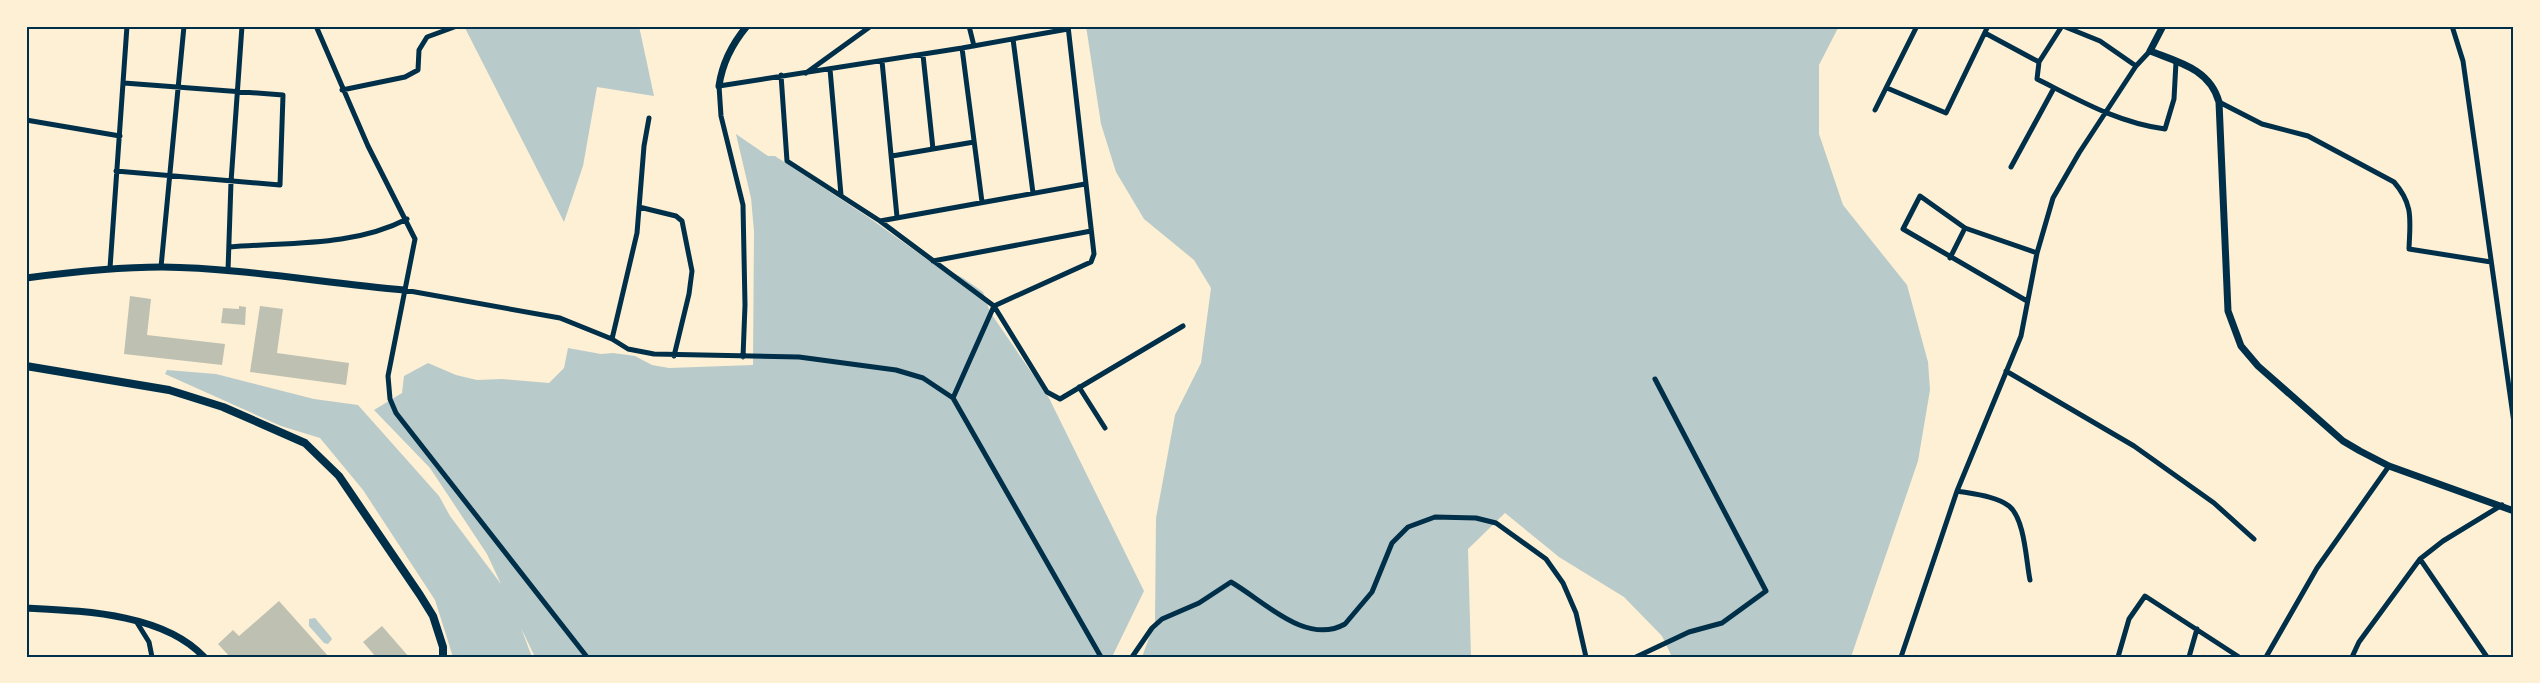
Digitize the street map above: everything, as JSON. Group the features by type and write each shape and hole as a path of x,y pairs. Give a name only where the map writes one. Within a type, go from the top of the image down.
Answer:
{"main road":[{"path":"26,366 169,390 223,407 305,443 339,476 420,595 433,616 443,657"}],"street":[{"path":"110,268 127,26"},
{"path":"161,267 180,88 184,26"},
{"path":"228,272 236,93 242,26"},
{"path":"316,26 342,90 368,146 415,239 388,376 390,399 396,413 587,657"},
{"path":"342,90 405,77 418,70 419,50 427,37 457,26"},
{"path":"743,357 745,295 743,204 721,116 719,86 723,68 735,40 747,26"},
{"path":"806,73 871,26"},
{"path":"969,26 974,46"},
{"path":"1875,110 1917,26"},
{"path":"1887,88 1946,113 1988,26"},
{"path":"2136,66 2100,41 2063,26 2039,62 2037,79 2105,114 2138,125 2165,129 2174,100 2176,62"},
{"path":"1901,657 1957,491 2021,336 2037,253 2054,198 2136,66 2150,51 2162,26"},
{"path":"2452,26 2463,61 2514,423"},
{"path":"719,86 974,46 1068,27 1094,254 1091,262 994,306 953,398"},
{"path":"1985,33 2039,62"},
{"path":"1013,39 1032,193"},
{"path":"962,48 982,202"},
{"path":"2150,51 2192,68 2208,80 2217,93 2219,102 2228,311 2241,346 2258,366 2343,442 2389,466 2502,505 2514,511"},
{"path":"923,54 933,149"},
{"path":"882,61 897,217"},
{"path":"830,69 841,196"},
{"path":"781,75 787,161 880,221 994,306 1047,392 1060,398 1183,326"},
{"path":"116,171 171,174 231,182 280,185 283,95 236,93 124,83"},
{"path":"2011,167 2054,88"},
{"path":"2219,102 2262,124 2308,136 2394,182 2402,191 2410,208 2409,249 2491,262"},
{"path":"612,339 637,233 644,146 649,118"},
{"path":"26,120 120,136"},
{"path":"892,156 974,142"},
{"path":"880,221 1085,184"},
{"path":"2028,301 1950,258 1903,229 1920,196 1965,228 2037,253"},
{"path":"639,206 676,216 682,220 692,271 689,294 674,356"},
{"path":"230,247 338,240 391,227 407,220"},
{"path":"1950,258 1965,228"},
{"path":"933,261 1091,231"},
{"path":"26,278 110,268 161,267 319,279 404,290 560,318 612,339 628,349 674,356 799,358 896,370 923,378 953,398 1101,657"},
{"path":"2006,372 2134,446 2214,503 2254,539"},
{"path":"1636,657 1689,632 1722,623 1766,591 1655,379"},
{"path":"1079,387 1105,428"},
{"path":"2266,657 2317,568 2389,466"},
{"path":"1957,491 1985,496 2010,506 2020,522 2030,580"},
{"path":"2352,657 2364,635 2420,559 2443,541 2502,505"},
{"path":"1132,657 1152,628 1162,619 1199,603 1231,582 1284,617 1313,630 1323,632 1340,627 1346,624 1372,592 1392,543 1408,527 1436,517 1455,516 1476,518 1496,523 1546,559 1563,583 1576,612 1586,657"},
{"path":"2420,559 2487,657"},
{"path":"2118,657 2129,619 2145,596 2239,657"},
{"path":"26,608 100,612 136,621 170,634 196,648 204,657"},
{"path":"136,621 149,642 152,657"},
{"path":"2188,657 2197,630"}],"shaded area":[{"path":"471,26 639,26 654,96 597,87 583,166 564,222 465,28"},
{"path":"1086,26 1839,26 1819,65 1819,134 1843,205 1907,285 1928,362 1930,390 1918,461 1851,657 1672,657 1662,636 1624,597 1559,557 1505,513 1468,549 1471,657 1142,657 1155,622 1156,518 1175,415 1201,363 1211,288 1194,260 1144,219 1116,172 1101,124"},
{"path":"736,134 768,156 775,156 868,217 928,260 963,278 983,292 990,312 1049,398 1144,591 1112,657 535,657 521,628 532,657 453,657 435,600 363,490 320,438 281,426 165,374 167,370 216,374 314,399 358,405 439,496 450,516 501,584 487,554 430,468 374,410 402,393 404,376 428,363 456,375 477,380 502,379 549,383 564,368 568,348 601,354 613,353 635,356 652,365 669,368 753,365 754,231 751,198"},
{"path":"315,618 332,639 328,644 324,643 309,626 309,619"}],"building":[{"path":"130,296 151,299 147,335 225,344 222,365 124,354"},
{"path":"239,306 246,307 245,325 221,323 223,308 239,309"},
{"path":"260,306 283,309 277,353 349,363 346,385 250,372"},
{"path":"279,601 329,657 230,657 218,644 233,630 239,636"},
{"path":"382,626 409,657 376,657 363,642"}]}
